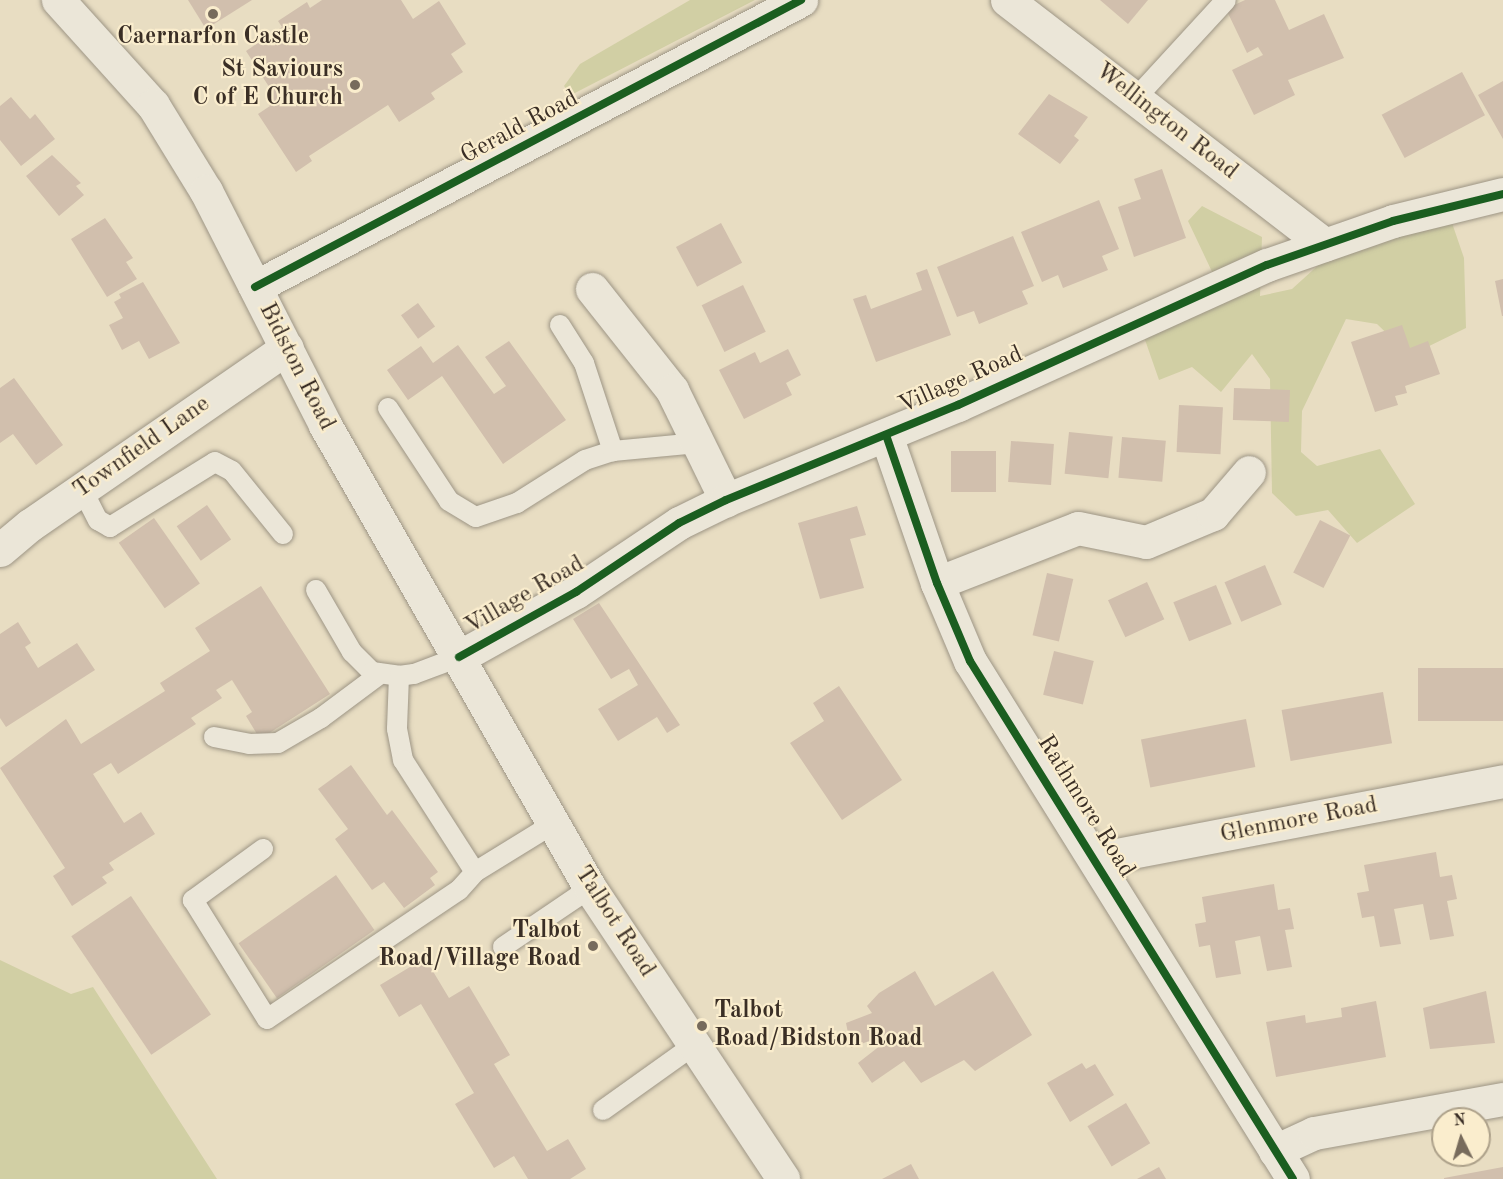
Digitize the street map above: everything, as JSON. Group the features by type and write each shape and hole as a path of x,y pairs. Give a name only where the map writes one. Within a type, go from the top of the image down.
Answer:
{"street":[{"name":"Bidston Road","path":"58,0 153,105 206,190 325,424 459,657"},
{"name":"Gerald Road","path":"255,287 801,0"},
{"name":"Wellington Road","path":"1007,0 1325,245"},
{"name":"Village Road","path":"459,657 576,592 679,523 726,500 886,435 1267,266 1393,221 1503,194"},
{"path":"592,289 672,390 726,500"},
{"name":"Townfield Lane","path":"0,550 82,489 287,348"},
{"name":"Rathmore Road","path":"886,435 937,583 970,661 1293,1179"},
{"path":"937,583 1078,528 1146,542 1213,514 1249,472"},
{"name":"Talbot Road","path":"459,657 590,888 783,1179"},
{"name":"Glenmore Road","path":"1095,859 1503,781"},
{"path":"1275,1151 1314,1133 1503,1099"}],"lane":[{"path":"1135,99 1226,0"},
{"path":"560,325 584,363 612,451"},
{"path":"388,408 450,501 476,517 500,512 577,464 612,451 698,444"},
{"path":"82,489 98,520 110,527 215,462 232,471 283,534"},
{"path":"316,590 352,652 363,665 389,675"},
{"path":"213,737 249,744 278,743 389,675 459,657"},
{"path":"389,675 403,760 475,872"},
{"path":"263,849 194,900 267,1019 459,890 475,872 553,824"},
{"path":"503,947 590,888"},
{"path":"603,1110 694,1046"}],"shaded area":[{"path":"690,0 755,0 571,95 564,86 580,64"},
{"path":"1202,206 1262,237 1260,296 1292,289 1324,260 1376,245 1422,219 1452,223 1464,258 1466,328 1419,351 1402,348 1377,324 1346,319 1302,411 1301,452 1317,466 1380,449 1415,504 1357,543 1328,510 1296,516 1272,493 1270,379 1252,354 1221,392 1192,367 1159,380 1144,337 1215,278 1188,221"},
{"path":"0,960 71,994 93,987 217,1179 0,1179"}],"building":[{"name":"Caernarfon Castle","path":"188,0 252,0 206,29"},
{"name":"St Saviours C of E Church","path":"322,0 401,0 413,19 439,1 466,44 451,54 463,72 431,93 435,99 399,122 388,105 309,156 312,161 296,172 258,114 270,106 265,98 273,93 246,51 282,27 278,21 307,2 310,8"},
{"path":"1100,0 1148,0 1128,24"},
{"path":"1245,0 1275,0 1289,30 1324,14 1344,58 1288,80 1295,95 1254,115 1232,70 1263,55 1258,47 1247,53 1226,9"},
{"path":"1462,72 1485,115 1405,158 1382,115"},
{"path":"1503,81 1503,139 1478,95"},
{"path":"1049,94 1088,117 1074,136 1079,140 1060,164 1018,134"},
{"path":"11,97 30,119 35,114 55,139 21,166 0,140 0,106"},
{"path":"52,155 81,183 76,186 84,195 59,216 26,176"},
{"path":"1162,169 1186,238 1134,257 1118,207 1141,199 1134,179"},
{"path":"1099,200 1119,249 1102,256 1108,270 1063,288 1058,275 1042,282 1021,232"},
{"path":"105,218 133,258 126,262 137,279 107,297 71,239"},
{"path":"721,223 742,263 697,287 676,247"},
{"path":"1013,236 1034,286 1022,291 1028,304 979,324 974,311 957,317 937,267"},
{"path":"927,269 951,335 876,362 853,299 866,295 871,309 922,290 916,273"},
{"path":"1503,279 1503,316 1502,316 1495,281"},
{"path":"143,282 180,343 149,359 139,341 122,350 109,325 123,318 114,302 121,298 119,294"},
{"path":"743,285 766,332 724,352 702,305"},
{"path":"418,303 435,326 418,339 401,315"},
{"path":"1402,325 1410,348 1428,341 1440,374 1405,386 1407,393 1395,396 1398,405 1375,412 1351,342"},
{"path":"509,341 566,420 503,464 442,376 408,400 387,370 421,346 433,363 458,345 494,394 506,386 485,357"},
{"path":"788,349 801,375 786,383 792,395 744,419 719,370 755,352 760,363"},
{"path":"14,378 63,445 36,465 13,434 0,443 0,388"},
{"path":"1234,388 1290,390 1289,422 1233,420"},
{"path":"1179,405 1223,407 1220,454 1177,452"},
{"path":"1069,432 1113,437 1108,478 1065,474"},
{"path":"1122,437 1166,441 1162,482 1118,478"},
{"path":"1011,441 1054,444 1051,485 1008,482"},
{"path":"951,451 996,451 996,492 951,492"},
{"path":"207,505 231,539 201,561 177,526"},
{"path":"857,506 866,535 850,539 864,588 820,599 798,523"},
{"path":"154,518 200,584 165,608 119,543"},
{"path":"1320,520 1350,535 1324,588 1293,573"},
{"path":"1265,565 1282,605 1241,622 1224,582"},
{"path":"1047,573 1073,579 1059,641 1033,635"},
{"path":"1147,582 1164,619 1125,637 1108,600"},
{"path":"1216,585 1232,624 1189,641 1173,602"},
{"path":"261,586 330,694 260,739 246,716 252,712 232,680 216,690 222,698 191,718 196,724 118,774 111,763 93,774 124,823 141,812 155,834 109,863 114,870 102,877 107,883 72,906 53,876 65,868 0,768 66,719 81,744 165,691 160,683 210,651 195,628"},
{"path":"599,603 680,725 667,733 657,717 618,741 598,709 638,685 629,669 611,679 573,619"},
{"path":"18,622 31,643 25,647 38,668 77,643 95,670 6,727 0,718 0,634"},
{"path":"1054,651 1094,661 1083,705 1043,695"},
{"path":"1418,668 1503,668 1503,721 1418,721"},
{"path":"839,686 902,780 842,820 790,743 824,721 813,703"},
{"path":"1383,692 1392,743 1291,761 1282,710"},
{"path":"1246,719 1255,767 1150,788 1141,739"},
{"path":"351,765 387,815 392,810 438,872 430,878 435,885 404,908 384,882 372,890 335,839 348,829 318,789"},
{"path":"1436,852 1440,877 1452,875 1457,899 1447,901 1454,936 1430,940 1423,904 1394,909 1401,944 1380,947 1374,916 1362,918 1357,893 1369,891 1364,865"},
{"path":"336,875 374,930 277,998 239,943"},
{"path":"1274,884 1278,910 1290,908 1294,929 1285,930 1292,967 1267,971 1260,936 1235,941 1241,974 1216,978 1210,945 1199,947 1195,924 1206,922 1202,897"},
{"path":"131,896 211,1015 151,1055 71,936"},
{"path":"425,958 449,998 469,986 510,1055 494,1064 547,1151 568,1139 586,1169 570,1179 528,1179 514,1156 494,1168 455,1104 474,1093 421,1004 399,1017 380,985"},
{"path":"915,971 935,1006 993,971 1032,1035 975,1071 964,1060 921,1083 904,1061 872,1083 858,1063 890,1038 887,1034 851,1048 846,1023 872,1013 867,1006 879,993"},
{"path":"1486,991 1495,1043 1430,1049 1423,1008"},
{"path":"1376,1001 1386,1057 1276,1077 1266,1022 1305,1015 1306,1023 1342,1017 1341,1008"},
{"path":"1082,1063 1086,1069 1095,1064 1114,1095 1070,1122 1047,1083"},
{"path":"1126,1103 1150,1143 1112,1166 1087,1126"},
{"path":"911,1164 919,1179 882,1179"},
{"path":"1159,1167 1166,1179 1137,1179"},
{"path":"1503,1167 1503,1179 1444,1179 1444,1178"}],"cycle path":[{"path":"255,287 801,0"},
{"path":"459,657 576,592 679,523 726,500 958,405 1267,265 1393,221 1503,194"},
{"path":"886,435 937,583 970,661 1293,1179"}],"place":[{"name":"Caernarfon Castle","path":"213,14"},
{"name":"St Saviours C of E Church","path":"355,85"},
{"name":"Talbot Road/Village Road","path":"593,946"},
{"name":"Talbot Road/Bidston Road","path":"702,1026"}]}
